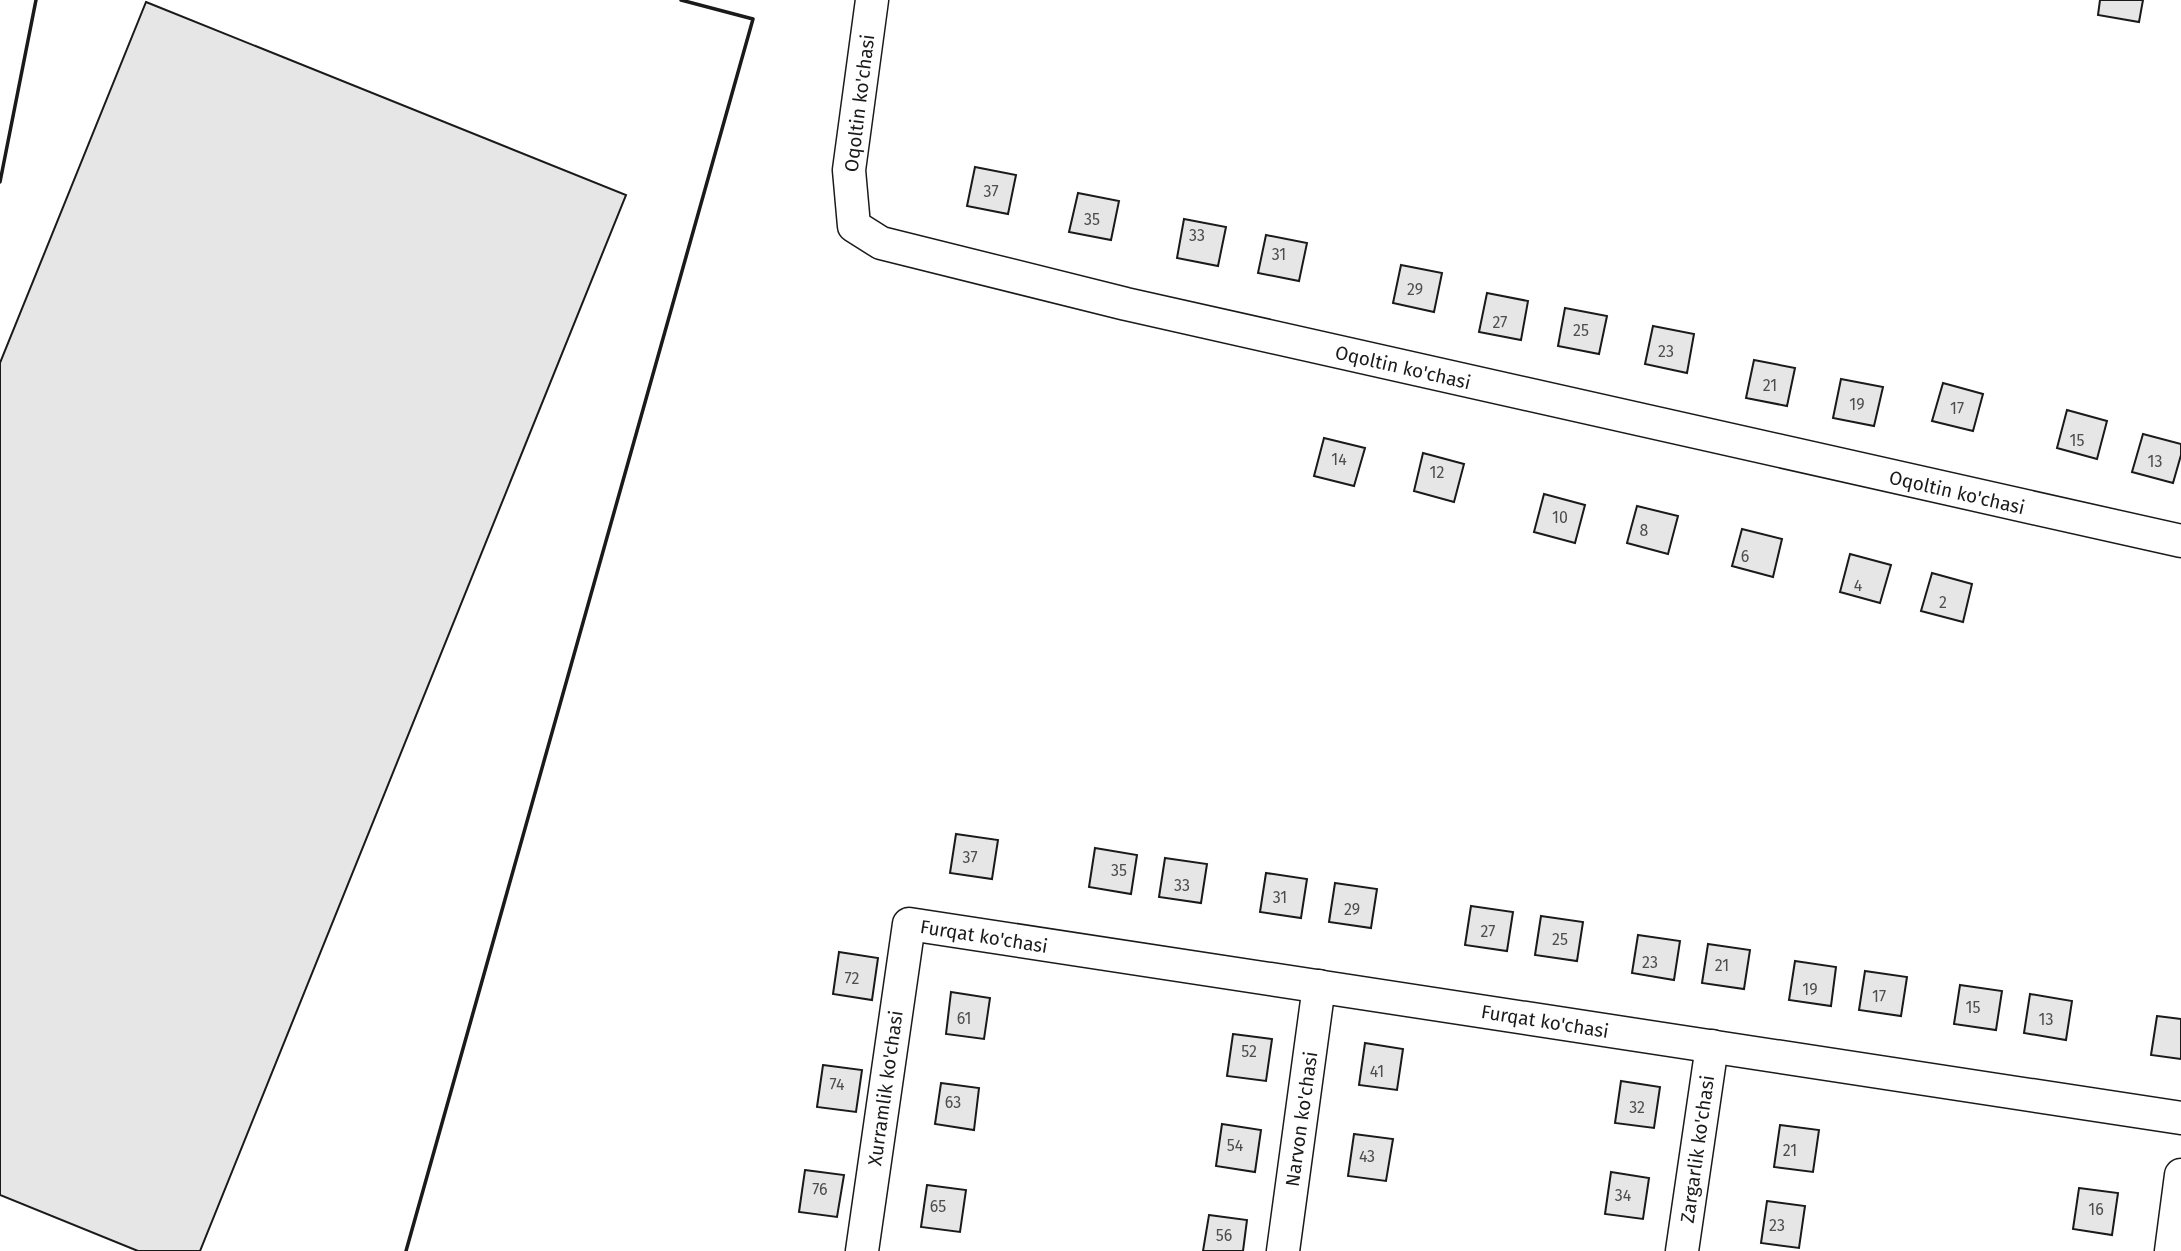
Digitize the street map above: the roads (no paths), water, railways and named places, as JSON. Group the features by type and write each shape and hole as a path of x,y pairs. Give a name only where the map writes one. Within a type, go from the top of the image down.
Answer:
{"street":[{"name":"Oqoltin ko'chasi","path":"872,0 849,170 854,226 881,243 1139,307 2181,541"},
{"name":"Furqat ko'chasi","path":"909,924 2181,1118"},
{"name":"Xurramlik ko'chasi","path":"862,1251 909,924"},
{"name":"Narvon ko'chasi","path":"1283,1251 1319,986"},
{"name":"Zargarlik ko'chasi","path":"1682,1251 1712,1046"},
{"path":"2171,1251 2181,1175"}]}
